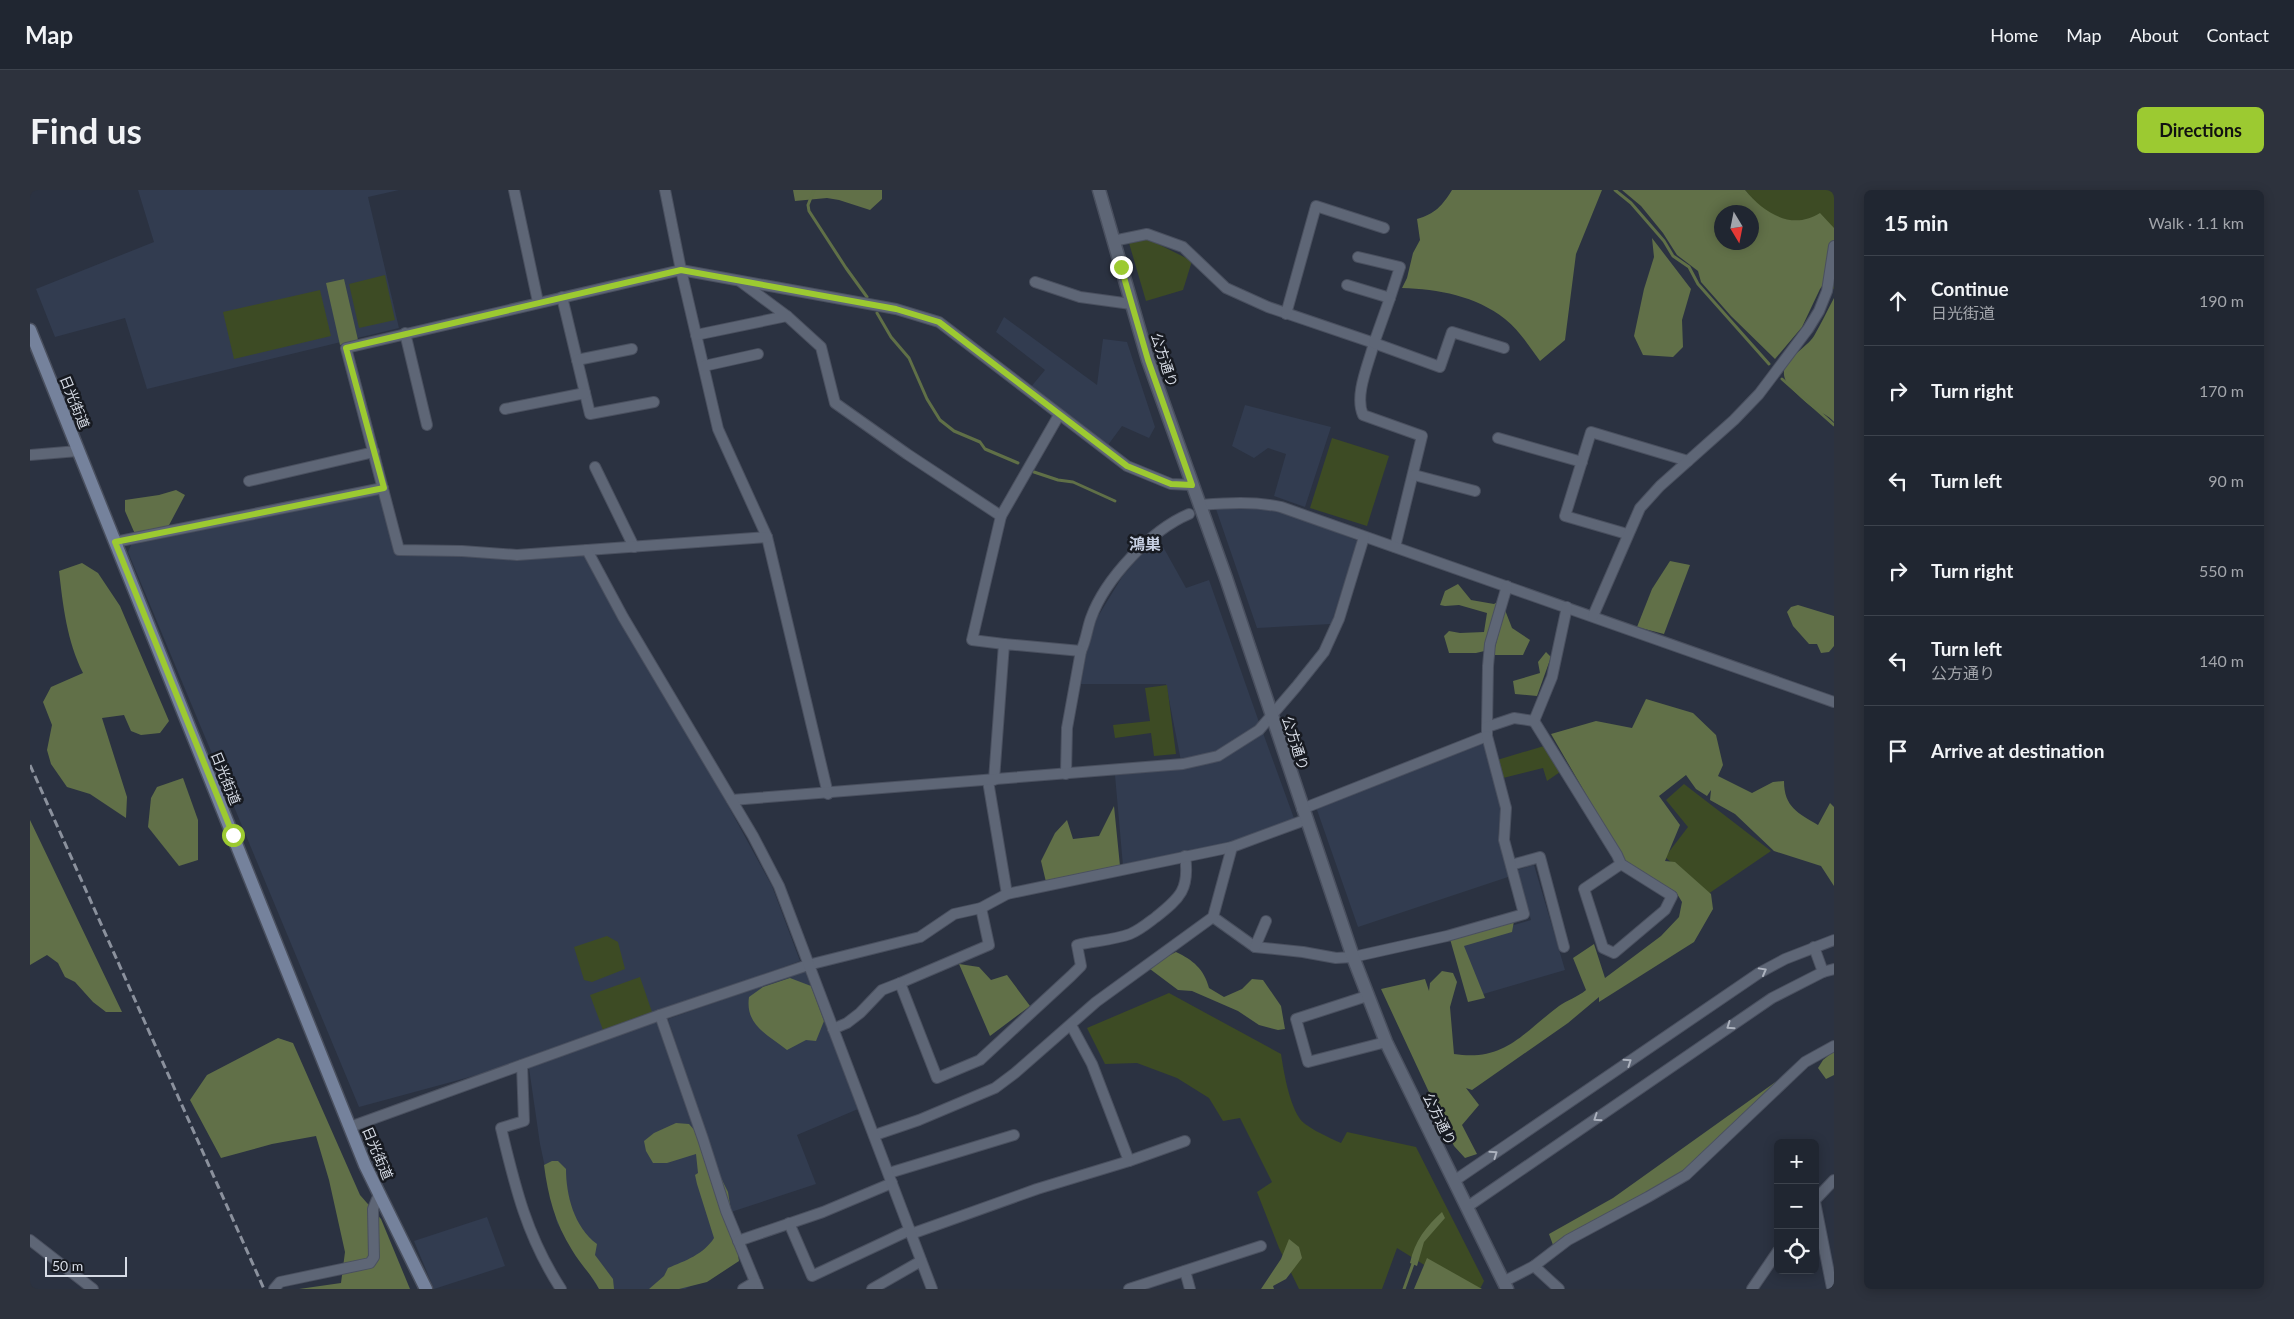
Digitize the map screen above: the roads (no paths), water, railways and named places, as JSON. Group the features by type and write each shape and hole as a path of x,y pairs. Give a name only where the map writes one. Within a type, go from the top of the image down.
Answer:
{"main road":[{"name":"日光街道","path":"30,330 350,1127 379,1194 426,1289"}],"street":[{"path":"514,190 538,302"},
{"name":"公方通り","path":"1099,190 1148,360 1192,485 1194,509 1226,578 1353,957 1386,1042 1505,1285"},
{"path":"669,192 681,270 718,429 767,537 828,794"},
{"path":"1286,314 1316,206 1384,228"},
{"path":"1113,241 1147,234 1183,247 1226,288 1286,314 1440,367 1452,332 1504,348"},
{"path":"1593,616 1627,534 1640,508 1759,394 1808,329 1819,311 1827,291 1834,246"},
{"path":"1358,257 1400,268 1374,343 1362,391 1360,408 1363,415 1422,436 1395,547"},
{"path":"767,537 516,555 462,551 399,550 346,348 562,296 681,270 896,309 939,322 1127,466 1171,484 1192,485"},
{"path":"738,280 787,316 821,347 835,402 907,454 1001,516"},
{"path":"1035,282 1080,297 1131,304"},
{"path":"1347,285 1390,298"},
{"path":"562,296 590,414 654,402"},
{"path":"696,335 787,316"},
{"path":"405,333 427,425"},
{"path":"577,360 632,349"},
{"path":"704,366 758,354"},
{"path":"505,409 585,393"},
{"path":"1059,415 1001,516 972,640 1081,651"},
{"path":"1627,534 1565,516 1591,432 1688,461"},
{"path":"1498,438 1582,462"},
{"path":"30,455 78,451"},
{"path":"250,482 374,452"},
{"path":"595,467 634,547"},
{"path":"1414,475 1475,491"},
{"path":"115,542 384,488"},
{"path":"1066,774 1067,728 1081,651 1091,618 1115,578 1151,537 1172,521 1194,509 1260,503 1281,507 1834,702"},
{"path":"732,800 828,794 1183,764 1218,756 1259,730 1272,717 1324,652 1339,619 1364,537"},
{"path":"587,550 623,617 732,800 779,886 932,1289"},
{"path":"1213,916 1255,948 1303,952 1336,958 1353,957 1447,936 1524,914 1504,840 1506,808 1487,731 1490,644 1507,586"},
{"path":"1534,722 1552,677 1567,607"},
{"path":"1004,644 991,780 1007,894"},
{"path":"350,1127 660,1015 808,965 920,937 954,914 981,908 1007,894 1232,847 1514,718 1534,722 1621,864 1672,896 1666,910 1614,953 1603,948 1584,889 1621,864"},
{"path":"875,1135 919,1120 995,1088 1015,1073 1096,1002 1213,916 1232,847"},
{"path":"900,983 937,1078 980,1060 1081,966 1077,945 1129,934 1173,904 1180,896 1185,885 1187,871 1185,856"},
{"path":"1511,865 1540,857 1564,947"},
{"path":"833,1030 847,1023 860,1013 882,990 989,945 981,908"},
{"path":"1255,948 1266,921"},
{"path":"1454,1181 1759,973 1814,946 1834,940"},
{"path":"1814,946 1823,972"},
{"path":"1467,1207 1772,998 1823,972 1834,969"},
{"path":"1368,996 1296,1019 1308,1062 1386,1042"},
{"path":"660,1015 738,1241 756,1286 743,1289"},
{"path":"1071,1024 1092,1064 1129,1161"},
{"path":"1505,1285 1568,1240 1648,1197 1686,1174 1806,1062 1834,1046"},
{"path":"522,1065 524,1121 501,1128 520,1203 544,1263 561,1289"},
{"path":"888,1173 1014,1134"},
{"path":"789,1223 812,1276 910,1232 1185,1141"},
{"path":"1819,1197 1834,1180"},
{"path":"738,1241 823,1212 892,1183"},
{"path":"274,1289 280,1282 370,1263 374,1257 374,1209 379,1194"},
{"path":"1819,1221 1832,1288"},
{"path":"30,1240 93,1289"},
{"path":"1129,1289 1261,1246"},
{"path":"1752,1289 1774,1257"},
{"path":"872,1289 921,1261"},
{"path":"1534,1266 1559,1289"},
{"path":"1185,1271 1190,1289"}],"waterway":[{"path":"814,190 808,205 809,211 867,297"},
{"path":"1615,190 1631,203 1664,241 1673,256 1689,267 1698,284 1769,364"},
{"path":"877,313 891,337 909,358 927,399 940,420 954,431 980,442 985,449 1018,463"},
{"path":"1782,379 1834,425"},
{"path":"1034,472 1058,480 1073,482 1115,501"},
{"path":"1404,1289 1414,1261"}],"railway":[{"path":"30,765 264,1289"}],"district":[{"name":"鴻巣","path":"1145,543"}]}
